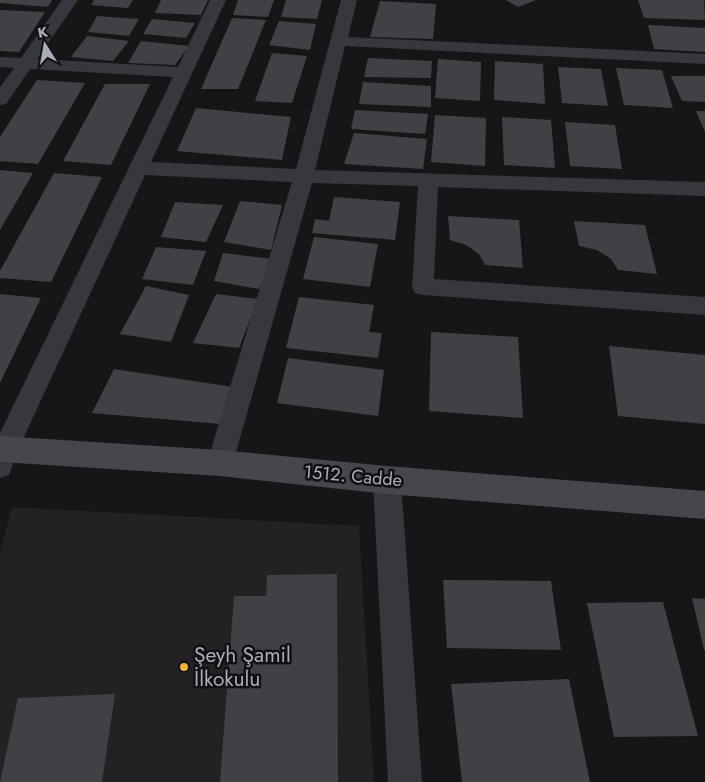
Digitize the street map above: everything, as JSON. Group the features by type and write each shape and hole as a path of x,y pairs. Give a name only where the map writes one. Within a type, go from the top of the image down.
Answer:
{"street":[{"path":"0,100 70,0"},
{"path":"2,455 218,0"},
{"path":"220,463 304,176 349,0"},
{"path":"338,41 705,59"},
{"path":"0,62 184,72"},
{"path":"138,168 304,176 705,189"},
{"path":"428,180 423,287 705,306"},
{"name":"1512. Cadde","path":"2,455 220,463 387,480 705,506"},
{"path":"387,480 405,782"}],"shaded area":[{"name":"Şeyh Şamil İlkokulu","path":"12,507 359,526 374,782 0,782 0,552"}],"building":[{"path":"0,0 52,0 48,7 0,3"},
{"path":"94,0 133,0 128,8 91,5"},
{"path":"161,0 208,0 201,15 155,13"},
{"path":"238,0 274,0 268,17 233,15"},
{"path":"286,0 322,0 317,19 281,17"},
{"path":"506,0 536,0 518,7"},
{"path":"638,0 704,0 705,20 644,18"},
{"path":"380,1 436,4 433,39 370,37"},
{"path":"0,10 45,12 19,52 0,51"},
{"path":"97,16 139,19 129,36 88,32"},
{"path":"232,18 266,20 238,89 201,89"},
{"path":"152,19 195,23 186,38 143,34"},
{"path":"279,21 316,24 310,50 269,45"},
{"path":"648,25 705,28 705,52 654,49"},
{"path":"87,36 129,41 113,61 71,57"},
{"path":"141,41 189,46 175,65 128,63"},
{"path":"272,53 307,56 292,103 255,101"},
{"path":"368,58 432,61 431,78 364,77"},
{"path":"438,59 481,62 480,101 435,98"},
{"path":"495,61 543,64 545,104 494,100"},
{"path":"558,67 601,69 608,106 562,103"},
{"path":"616,68 662,70 673,108 624,105"},
{"path":"671,76 705,76 705,102 682,101"},
{"path":"37,80 85,83 38,164 0,161 0,137"},
{"path":"363,82 431,86 431,107 359,104"},
{"path":"105,84 150,84 111,165 63,161"},
{"path":"196,108 291,117 282,160 177,151"},
{"path":"355,110 428,114 425,134 351,129"},
{"path":"696,111 705,111 705,132"},
{"path":"435,115 486,118 485,166 431,162"},
{"path":"502,117 551,120 555,168 504,165"},
{"path":"565,122 615,125 622,169 570,166"},
{"path":"354,133 427,139 423,169 344,164"},
{"path":"0,170 33,173 0,230"},
{"path":"54,173 102,177 51,282 0,278 0,271"},
{"path":"334,197 400,202 395,240 312,233 315,219 329,221"},
{"path":"240,201 282,205 271,250 224,242"},
{"path":"175,202 223,205 206,242 161,237"},
{"path":"448,216 519,220 523,268 485,265 479,254 466,245 450,240"},
{"path":"574,221 645,225 657,274 618,270 611,259 597,250 579,246"},
{"path":"314,237 378,244 370,287 303,279"},
{"path":"156,247 206,251 193,285 142,279"},
{"path":"223,253 273,259 259,289 214,281"},
{"path":"146,286 189,295 171,342 120,334"},
{"path":"0,294 41,298 0,383"},
{"path":"216,294 258,299 239,348 193,343"},
{"path":"299,297 374,305 369,332 382,333 378,358 286,348"},
{"path":"431,332 518,337 523,418 429,411"},
{"path":"609,346 705,355 705,424 618,416"},
{"path":"288,358 384,370 378,416 277,403"},
{"path":"114,369 233,387 221,424 92,413"},
{"path":"337,574 338,782 220,782 234,596 266,596 267,575"},
{"path":"443,580 551,581 561,650 447,648"},
{"path":"692,598 705,599 705,650 704,650"},
{"path":"663,602 698,736 614,737 587,603"},
{"path":"569,679 590,782 462,782 451,684"},
{"path":"115,694 102,782 0,782 18,698"}],"place":[{"name":"Şeyh Şamil İlkokulu","path":"184,667"}]}
